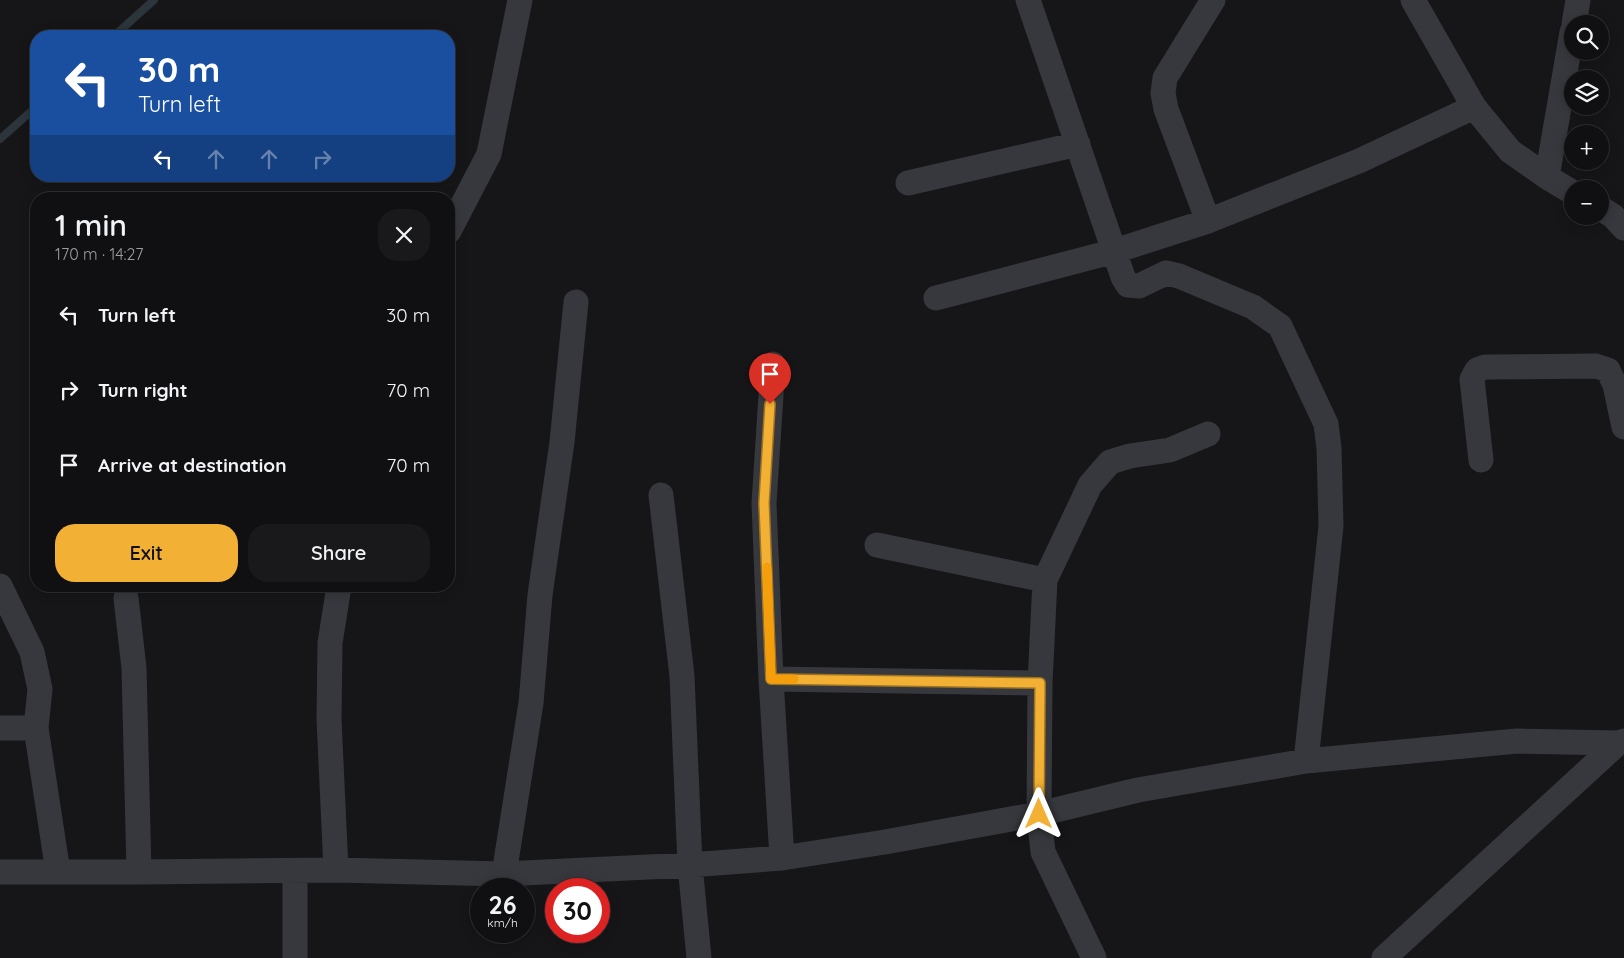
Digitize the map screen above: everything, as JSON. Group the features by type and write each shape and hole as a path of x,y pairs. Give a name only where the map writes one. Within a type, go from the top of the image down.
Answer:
{"street":[{"path":"455,219 488,154 520,0"},
{"path":"1028,0 1123,277 1128,285 1139,286 1166,273 1179,276 1252,307 1280,326 1326,424 1330,448 1331,526 1306,761"},
{"path":"1208,221 1166,109 1163,93 1165,78 1213,0"},
{"path":"1413,0 1474,107 1510,151 1564,187"},
{"path":"1576,15 1578,0"},
{"path":"1547,177 1567,60"},
{"path":"936,298 1115,251 1208,221 1359,161 1474,107"},
{"path":"908,183 1078,144"},
{"path":"1609,214 1624,228"},
{"path":"504,874 531,703 540,595 562,442 576,302"},
{"path":"773,364 764,503 771,679 782,858"},
{"path":"1481,460 1472,379 1478,370 1485,367 1596,366 1608,370 1615,385 1624,427"},
{"path":"1094,958 1043,852 1039,814 1040,683 1045,580 1090,485 1110,462 1130,456 1170,450 1208,434"},
{"path":"662,495 682,676 690,865 699,958"},
{"path":"876,545 1045,580"},
{"path":"0,586 32,652 40,689 36,728 58,872"},
{"path":"336,870 329,719 330,643 338,592"},
{"path":"126,598 134,668 139,872"},
{"path":"771,679 1040,683"},
{"path":"0,728 36,728"},
{"path":"0,872 336,870 504,874 690,865 782,858 885,842 1039,814 1138,790 1306,761 1517,742 1621,742"},
{"path":"1384,958 1621,742"},
{"path":"294,871 295,958"}],"waterway":[{"path":"121,30 154,0"},
{"path":"0,139 30,112"}],"slow traffic":[{"path":"767,567 771,679 794,679"}],"route":[{"path":"770,404 764,503 771,679 1040,683 1039,814"}]}
